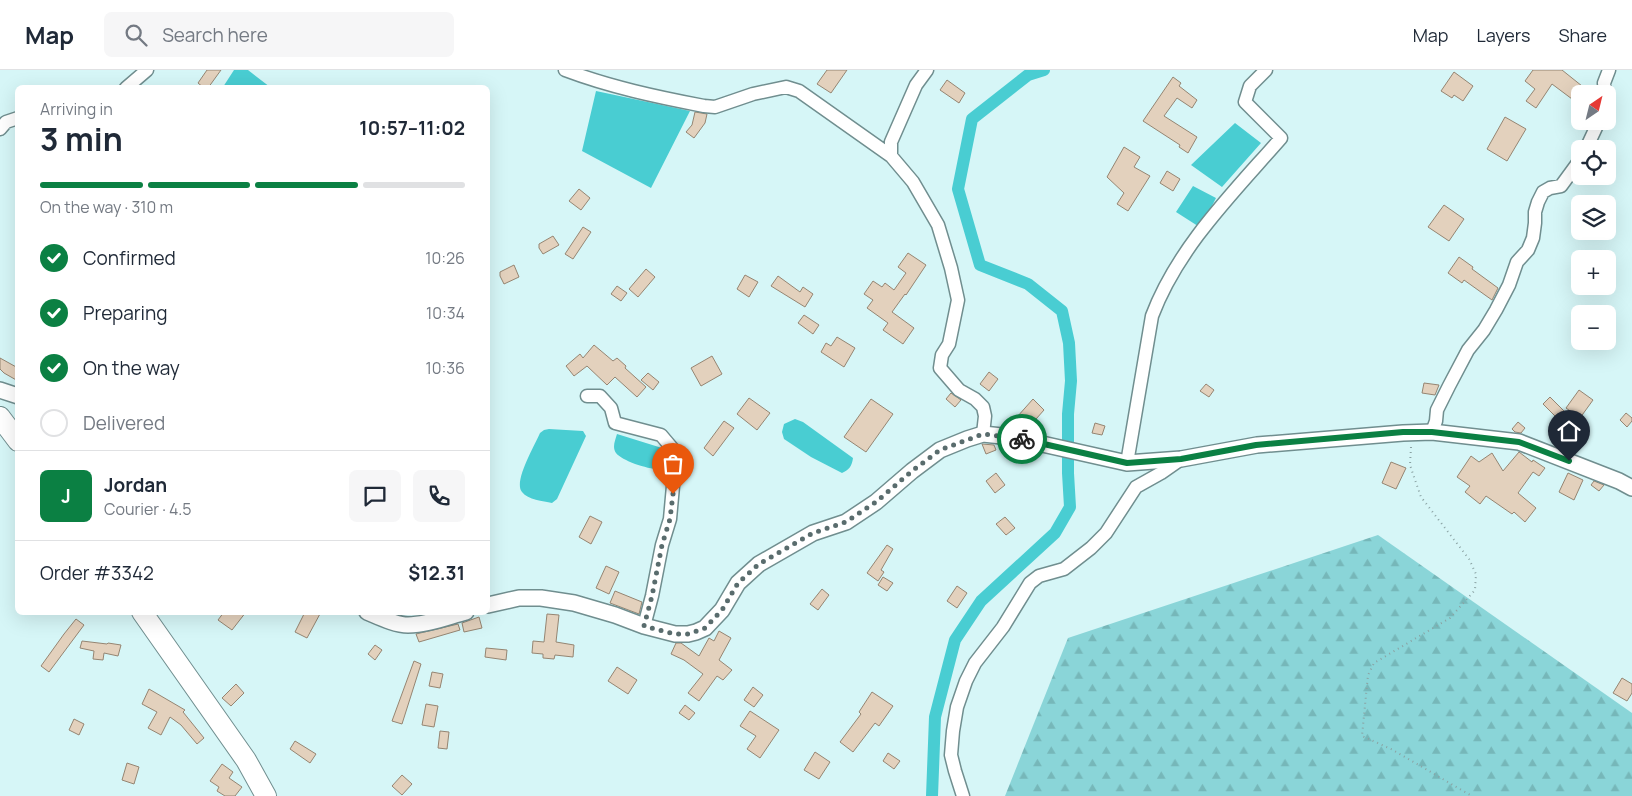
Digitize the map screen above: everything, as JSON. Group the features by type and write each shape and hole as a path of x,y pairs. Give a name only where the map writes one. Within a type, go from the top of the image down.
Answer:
{"highway":[{"path":"0,417 15,437"},
{"path":"144,615 246,760 266,796"}],"street":[{"path":"130,85 147,70"},
{"path":"565,70 638,92 714,107 753,94 786,87 799,91 891,156 913,182 938,226 951,268 958,300 949,344 942,354 940,368 960,390 975,399 983,407 985,416 983,434"},
{"path":"891,156 891,142 894,134 916,85 927,70"},
{"path":"1127,463 1152,316 1160,295 1179,262 1220,208 1281,138 1245,102 1250,86 1266,70"},
{"path":"1604,85 1609,70"},
{"path":"0,128 6,122 15,119"},
{"path":"1432,432 1437,410 1449,386 1468,350 1484,330 1496,310 1509,285 1517,262 1528,250 1536,223 1535,212 1543,192 1550,188 1561,186 1571,172"},
{"path":"0,390 15,395"},
{"path":"588,396 600,396 611,408 615,423 661,435 672,448 675,464 670,519 662,545 644,626"},
{"path":"490,605 519,598 541,598 574,603 675,634 688,634 705,628 722,610 738,583 759,564 813,533 846,522 876,502 940,450 983,434 1011,437 1127,463 1181,459 1256,445 1432,432 1519,442 1619,481 1632,488"},
{"path":"963,796 951,755 953,731 957,706 975,663 1004,627 1030,583 1039,576 1064,569 1091,548 1106,533 1136,487 1181,459"},
{"path":"376,615 406,625 425,623 455,615"}],"path":[{"path":"1412,432 1410,465 1415,480 1422,497 1469,559 1476,574 1475,590 1450,618 1374,663 1368,675 1362,736 1391,750 1472,796"}],"green space":[{"path":"1378,535 1632,713 1632,796 1005,796 1068,638"}],"shaded area":[{"path":"234,70 248,70 267,85 224,85"},
{"path":"596,91 690,111 651,188 582,151"},
{"path":"1235,123 1261,143 1222,187 1191,165"},
{"path":"1193,186 1216,198 1201,228 1176,212"},
{"path":"795,419 803,422 853,458 848,469 842,473 811,457 784,439 782,432 784,424"},
{"path":"549,429 583,431 586,436 557,499 552,503 528,497 522,492 520,487 522,472 540,433"},
{"path":"617,434 662,448 669,457 667,465 660,469 655,469 636,464 619,456 614,448"}],"building":[{"path":"207,70 221,70 210,85 200,85 198,83"},
{"path":"827,70 847,70 831,93 817,84"},
{"path":"1533,70 1562,70 1581,85 1571,85 1571,98 1552,84 1536,108 1526,101 1535,89 1525,81"},
{"path":"1454,72 1473,86 1463,101 1454,95 1452,98 1441,91"},
{"path":"1173,77 1181,83 1179,86 1197,100 1192,108 1177,98 1164,116 1197,137 1188,153 1179,147 1180,145 1143,121"},
{"path":"947,80 965,93 959,103 940,90"},
{"path":"695,112 707,114 705,123 694,138 686,132 692,125"},
{"path":"1505,117 1526,129 1507,161 1487,149"},
{"path":"1124,147 1140,157 1134,167 1150,176 1128,211 1117,204 1124,193 1107,177"},
{"path":"1167,171 1180,179 1173,191 1160,183"},
{"path":"579,189 590,198 581,210 569,201"},
{"path":"1444,205 1464,219 1449,241 1428,227"},
{"path":"583,227 591,232 573,259 565,254"},
{"path":"553,236 559,245 543,254 539,244"},
{"path":"908,253 926,265 892,312 914,328 903,344 883,330 888,323 867,308 873,300 864,294 873,281 882,287 885,283 894,290 906,273 898,267"},
{"path":"1459,257 1498,288 1492,300 1464,280 1462,283 1448,273"},
{"path":"514,265 519,277 504,284 500,272"},
{"path":"646,269 655,277 638,297 629,289"},
{"path":"745,275 758,282 749,297 737,289"},
{"path":"778,276 800,292 803,287 813,294 805,307 771,286"},
{"path":"617,286 627,293 621,301 611,294"},
{"path":"804,315 819,325 813,334 798,323"},
{"path":"837,337 855,348 844,367 821,352 826,343 831,346"},
{"path":"594,345 613,361 617,358 646,387 637,397 615,377 607,385 587,366 574,376 566,366 580,354 583,358"},
{"path":"712,356 722,374 701,386 691,368"},
{"path":"0,358 15,366 15,379 4,373 0,369"},
{"path":"989,372 998,379 989,391 980,384"},
{"path":"648,373 659,382 653,390 641,380"},
{"path":"1424,383 1439,385 1435,395 1422,393"},
{"path":"1206,384 1214,390 1209,397 1200,391"},
{"path":"1579,390 1593,400 1580,418 1566,408"},
{"path":"951,393 961,400 955,407 946,399"},
{"path":"1550,397 1570,417 1560,431 1552,426 1557,418 1543,404"},
{"path":"749,398 770,413 757,430 737,414"},
{"path":"871,399 893,414 866,452 844,437"},
{"path":"1033,399 1044,410 1029,427 1017,417"},
{"path":"1626,413 1632,418 1627,427 1620,420"},
{"path":"724,421 734,428 713,456 704,448"},
{"path":"1518,422 1525,428 1521,433 1515,432 1512,429"},
{"path":"1095,423 1105,426 1102,435 1092,433"},
{"path":"982,444 994,445 996,450 986,454"},
{"path":"1519,452 1532,462 1533,460 1545,468 1539,476 1533,472 1518,493 1536,508 1525,522 1514,512 1512,514 1486,496 1480,504 1465,492 1470,486 1457,477 1471,456 1479,462 1492,453 1503,471"},
{"path":"1391,462 1406,468 1396,489 1382,483"},
{"path":"996,473 1005,485 995,493 986,481"},
{"path":"1568,473 1583,480 1574,500 1559,492"},
{"path":"1594,481 1604,485 1599,491 1591,485"},
{"path":"590,516 602,522 591,544 579,537"},
{"path":"1005,517 1015,528 1006,535 996,524"},
{"path":"887,545 893,549 881,570 884,572 878,581 867,573"},
{"path":"606,566 619,572 609,594 596,588"},
{"path":"883,577 893,583 887,591 878,585"},
{"path":"957,586 967,593 957,608 947,601"},
{"path":"822,589 829,595 818,610 810,604"},
{"path":"615,591 642,602 639,614 610,603"},
{"path":"547,614 559,615 556,642 574,645 573,657 555,655 554,659 543,658 543,654 532,653 533,641 544,642"},
{"path":"222,615 244,615 232,630 218,620"},
{"path":"304,615 319,615 307,638 295,632"},
{"path":"479,617 482,628 464,632 462,623"},
{"path":"76,619 84,625 49,672 41,666"},
{"path":"458,624 460,630 419,642 416,634"},
{"path":"719,631 731,638 719,660 732,670 723,680 717,676 699,701 688,693 703,674 684,660 671,654 676,643 681,643 699,656 709,638 714,641"},
{"path":"82,641 121,645 118,656 104,653 103,660 93,659 94,651 80,648"},
{"path":"375,645 382,650 375,660 368,654"},
{"path":"486,648 507,650 506,660 485,657"},
{"path":"414,661 421,664 402,724 392,721"},
{"path":"617,667 637,680 628,694 608,681"},
{"path":"432,672 443,674 440,688 429,686"},
{"path":"1622,678 1632,684 1632,693 1627,701 1613,693"},
{"path":"236,684 244,693 231,706 222,698"},
{"path":"753,687 763,695 754,707 744,700"},
{"path":"149,689 185,710 183,712 204,738 197,744 181,725 170,717 161,735 148,728 157,712 142,704"},
{"path":"872,692 893,706 879,726 875,723 853,752 840,742 861,714 859,712"},
{"path":"426,704 438,706 434,727 422,725"},
{"path":"685,705 695,713 689,720 679,713"},
{"path":"750,711 779,730 760,758 747,749 756,736 740,726"},
{"path":"74,719 84,724 79,735 69,730"},
{"path":"440,731 449,732 447,749 438,748"},
{"path":"295,741 316,754 310,763 290,749"},
{"path":"815,752 830,762 819,779 804,770"},
{"path":"888,753 900,761 894,769 883,761"},
{"path":"127,763 139,767 134,784 122,780"},
{"path":"222,764 233,772 229,778 242,787 235,796 225,796 217,791 219,787 210,781"},
{"path":"402,775 412,784 402,795 392,786"}],"waterway":[{"path":"932,796 935,717 955,640 981,601 1055,533 1070,507 1068,414 1071,381 1069,343 1062,311 1028,284 980,265 958,189 972,119 1028,75 1044,70"}],"way so far":[{"path":"673,494 670,519 662,545 644,626 675,634 688,634 705,628 722,610 738,583 759,564 813,533 846,522 876,502 940,450 983,434 1022,439"}],"route":[{"path":"1022,439 1127,463 1181,459 1256,445 1403,432 1432,432 1519,442 1569,461"}]}
